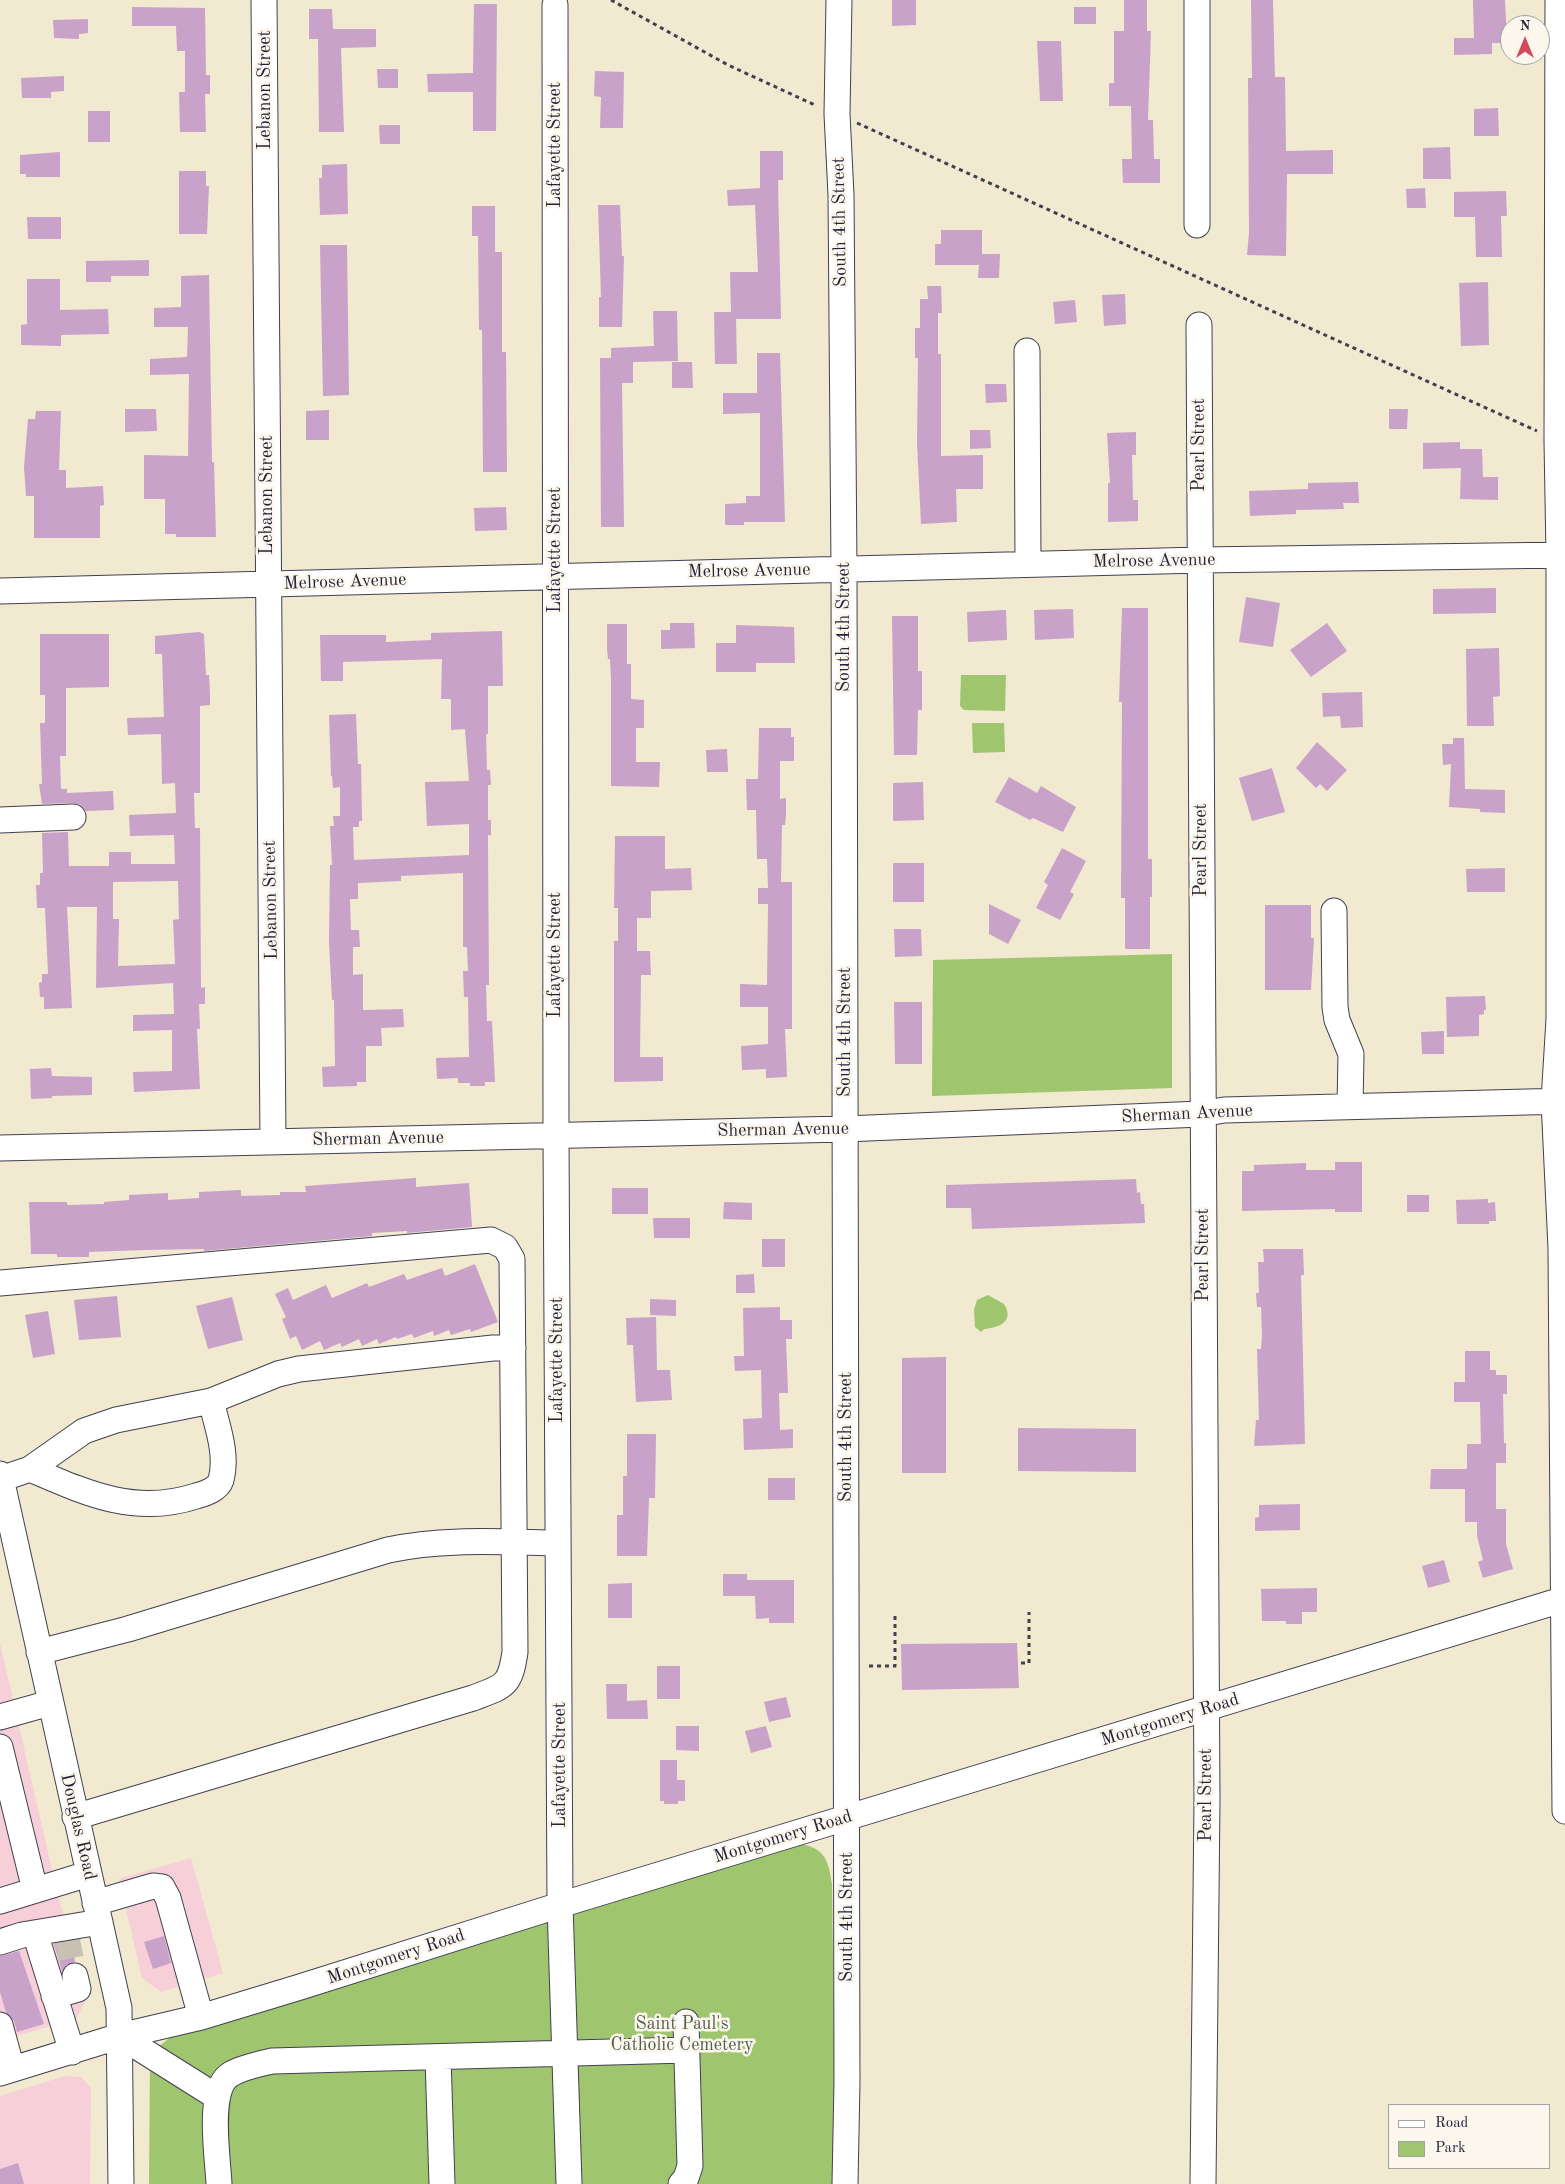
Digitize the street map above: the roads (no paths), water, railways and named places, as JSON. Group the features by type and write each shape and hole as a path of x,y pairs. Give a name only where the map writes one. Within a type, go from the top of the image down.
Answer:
{"street":[{"name":"Lebanon Street","path":"264,0 273,1141"},
{"name":"South 4th Street","path":"838,0 837,114 841,195 844,569 845,2184"},
{"path":"1197,225 1198,0"},
{"path":"1558,0 1562,179 1557,440 1562,555 1559,1101 1565,1811"},
{"name":"Lafayette Street","path":"555,5 556,1135 560,1905 569,2184"},
{"name":"Pearl Street","path":"1199,325 1201,1114 1206,1710 1203,2184"},
{"path":"1027,351 1028,564"},
{"name":"Melrose Avenue","path":"0,591 1200,560 1562,555"},
{"path":"0,820 73,817"},
{"path":"1334,911 1335,1007 1337,1020 1351,1054 1350,1106"},
{"name":"Sherman Avenue","path":"0,1148 845,1129 1201,1114 1224,1110 1559,1101"},
{"path":"0,1284 491,1240 505,1247 512,1259 515,1652 512,1672 503,1686 473,1698 75,1817"},
{"path":"0,1476 30,1469 84,1431 116,1420 211,1401 278,1374 299,1369 493,1348 513,1348"},
{"path":"30,1469 79,1490 128,1504 155,1505 208,1493 220,1483 224,1462 211,1401"},
{"name":"Douglas Road","path":"0,1476 119,2008 121,2184"},
{"path":"39,1652 128,1629 388,1550 427,1543 558,1543"},
{"name":"Montgomery Road","path":"6,2071 120,2036 201,2017 846,1817 1206,1710 1564,1600"},
{"path":"0,1717 50,1703"},
{"path":"0,1748 35,1890"},
{"path":"0,1900 88,1874"},
{"path":"0,1942 35,1933 65,1931 153,1886 162,1887 168,1898 201,2017"},
{"path":"35,1933 72,2052"},
{"path":"54,1996 77,1982 113,1981"},
{"path":"680,2184 686,2178 690,2166 686,2022"},
{"path":"0,2025 6,2071"},
{"path":"120,2036 217,2097"},
{"path":"219,2184 217,2097 224,2081 231,2074 272,2061 687,2050"},
{"path":"438,2057 442,2184"}],"tunnel":[{"path":"66,1934 75,1976"}],"park label":[{"name":"Saint Paul's Catholic Cemetery","path":"682,2034"}]}
